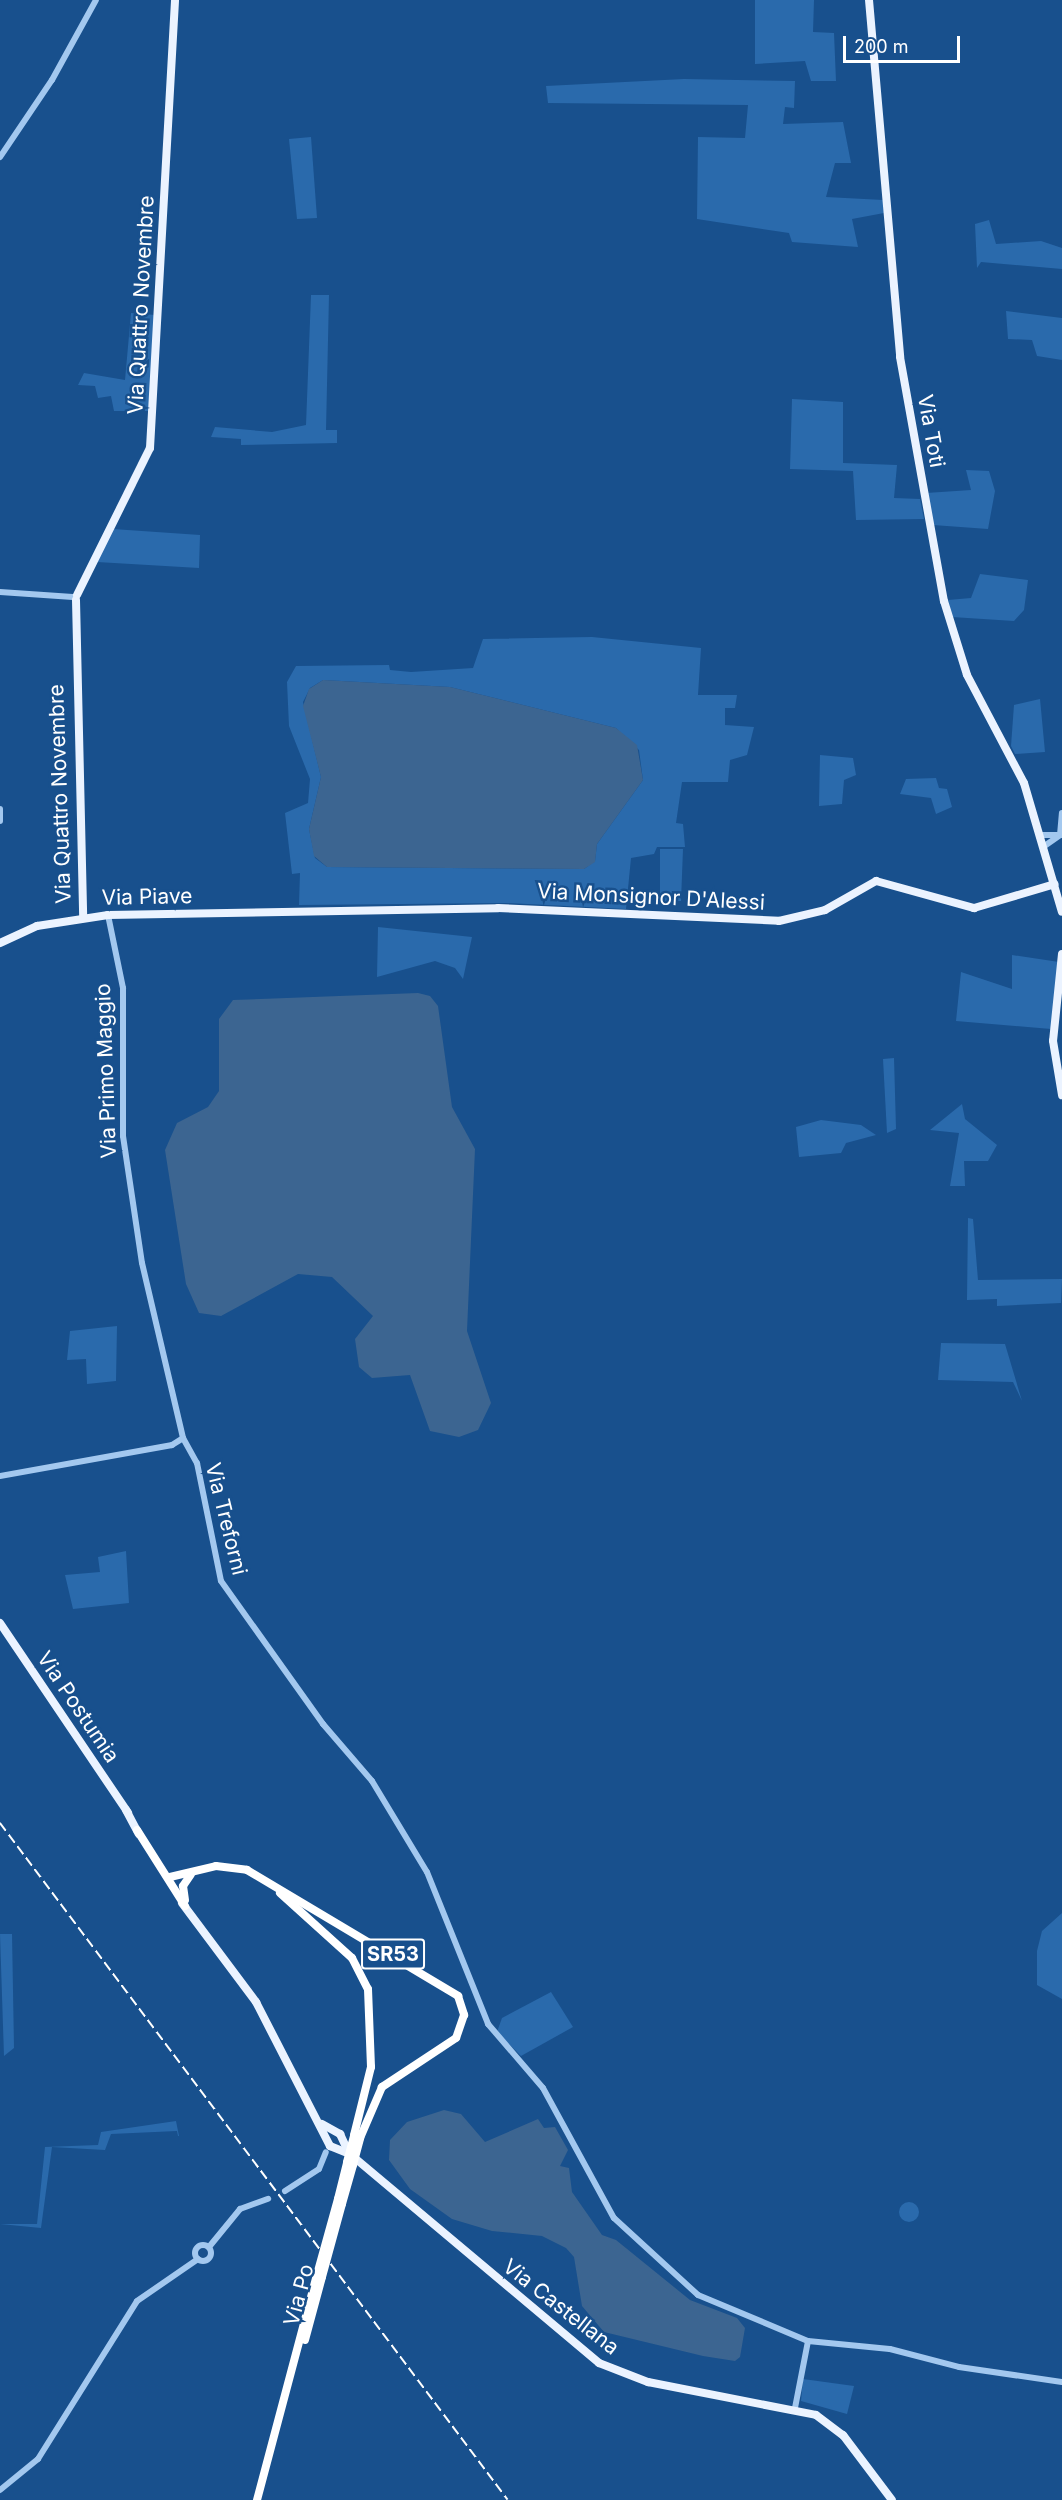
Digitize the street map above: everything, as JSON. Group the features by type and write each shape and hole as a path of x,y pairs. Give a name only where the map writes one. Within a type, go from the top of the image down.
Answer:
{"highway":[{"path":"137,1830 170,1877 185,1904"},
{"name":"SR53","path":"155,1853 167,1865 189,1872"},
{"name":"Via Po","path":"189,1872 226,1866 256,1874 458,1996 464,2015 456,2038 391,2078 373,2100 357,2136"},
{"name":"Via Po","path":"189,1872 228,1868 257,1877 359,1966 368,1989 372,2059 357,2136 257,2500"},
{"path":"185,1904 183,1886 189,1872"},
{"name":"SR53","path":"170,1877 189,1872"},
{"name":"Via Po","path":"263,2500 320,2274"}],"main road":[{"name":"Via Quattro Novembre","path":"83,916 75,597 150,448 175,0"},
{"name":"Via Toti","path":"869,0 902,370 955,641 1024,783 1062,912"},
{"name":"Via Monsignor D'Alessi","path":"227,914 498,908 779,921 825,910 876,881 974,908 1055,884"},
{"name":"Via Piave","path":"0,943 28,929 83,916 227,914"},
{"path":"1062,954 1053,1041 1062,1095"},
{"name":"Via Postumia","path":"0,1623 170,1877"},
{"name":"Via Postumia","path":"126,1810 185,1904 256,2002 330,2145"},
{"path":"318,2120 342,2138 350,2160"},
{"path":"330,2145 336,2132"},
{"path":"330,2145 342,2138"},
{"path":"330,2145 350,2160"},
{"name":"Via Castellana","path":"350,2160 606,2367 654,2383 795,2408 843,2434 892,2500"}],"street":[{"path":"0,157 52,80 96,0"},
{"path":"0,592 75,597"},
{"path":"0,809 0,821"},
{"path":"1043,847 1060,835 1062,813"},
{"path":"1039,835 1060,835"},
{"name":"Via Primo Maggio","path":"108,915 123,988 120,1096 126,1171 148,1298"},
{"name":"Via Treforni","path":"148,1298 183,1438 196,1463 221,1581 324,1724 372,1781 427,1872 488,2024 543,2088 614,2218 698,2295 808,2341 890,2349 960,2367 1062,2382"},
{"path":"0,1476 172,1445 183,1438"},
{"path":"285,2191 319,2169 330,2145"},
{"path":"0,2490 38,2459 137,2301 198,2259 210,2259 209,2247 240,2210 268,2199"},
{"path":"198,2259 197,2248 209,2247"},
{"path":"795,2408 808,2341"}],"shaded area":[{"path":"755,0 814,0 813,32 834,33 836,81 811,81 805,61 755,64"},
{"path":"684,79 795,81 794,108 785,107 783,124 843,122 851,163 835,163 826,197 883,200 884,213 852,219 858,247 792,242 789,233 697,219 698,137 745,138 748,105 548,103 546,86"},
{"path":"311,137 317,218 297,219 289,139"},
{"path":"989,220 996,244 1041,241 1062,248 1062,269 981,262 977,268 975,224"},
{"path":"311,295 329,295 326,430 337,430 337,443 241,445 241,439 211,437 215,427 272,432 306,425"},
{"path":"1006,311 1062,318 1062,360 1037,356 1032,340 1008,339"},
{"path":"131,313 155,315 149,411 114,411 111,396 98,398 95,386 78,385 84,373 125,380"},
{"path":"792,399 843,402 843,463 897,465 894,498 920,499 924,519 856,520 853,471 790,469"},
{"path":"966,470 989,471 995,491 988,529 933,525 926,493 971,490"},
{"path":"113,529 200,535 199,568 97,562"},
{"path":"980,574 1028,580 1024,610 1014,621 952,617 948,600 971,598"},
{"path":"592,637 701,648 698,695 737,695 735,708 725,708 725,725 754,727 747,755 730,760 728,782 682,782 676,823 683,824 685,847 657,847 654,854 631,858 626,909 506,903 299,905 300,873 292,874 285,813 308,803 310,779 289,726 287,682 296,666 389,665 390,670 411,672 473,668 483,639","holes":["323,680 450,687 616,728 639,750 643,780 597,844 595,861 584,869 327,867 315,858 309,829 321,777 303,702 310,688"]},
{"path":"323,680 450,687 616,728 637,745 643,780 597,844 595,862 584,869 327,867 314,856 309,829 321,777 303,706 309,689"},
{"path":"1040,699 1045,752 1015,754 1011,746 1014,705"},
{"path":"820,755 853,758 856,775 844,780 842,804 819,806"},
{"path":"936,778 939,788 947,789 952,807 936,814 931,798 900,794 906,779"},
{"path":"660,849 683,849 681,901 660,901"},
{"path":"378,927 472,937 463,979 455,968 435,961 377,977"},
{"path":"1012,955 1059,962 1051,1029 956,1021 961,972 1012,989"},
{"path":"418,993 430,996 438,1006 452,1107 475,1149 467,1331 491,1403 478,1430 459,1437 430,1431 410,1375 372,1378 359,1367 355,1339 373,1316 332,1277 298,1274 221,1316 199,1313 186,1284 165,1150 177,1123 208,1107 219,1091 219,1019 233,1000"},
{"path":"894,1058 896,1129 887,1133 883,1059"},
{"path":"962,1104 965,1119 997,1145 988,1161 964,1161 965,1186 950,1186 959,1133 930,1130"},
{"path":"821,1120 861,1125 876,1135 846,1143 841,1153 799,1157 796,1127"},
{"path":"968,1218 973,1219 978,1280 1062,1279 1061,1303 997,1306 997,1299 967,1300"},
{"path":"117,1326 116,1381 87,1384 86,1359 67,1360 70,1331"},
{"path":"941,1343 1005,1344 1022,1401 1013,1382 938,1380"},
{"path":"126,1551 129,1603 73,1609 65,1575 100,1572 98,1557"},
{"path":"1062,1913 1062,1999 1037,1985 1037,1951 1042,1931"},
{"path":"0,1934 12,1934 14,2048 4,2056"},
{"path":"551,1992 573,2027 521,2056 497,2032 502,2018"},
{"path":"444,2110 461,2114 485,2142 538,2119 544,2128 555,2127 568,2150 560,2166 569,2168 572,2192 602,2235 616,2240 690,2300 737,2318 745,2328 740,2357 735,2361 703,2356 604,2332 582,2306 574,2257 566,2248 542,2236 492,2231 452,2219 410,2189 389,2160 390,2140 407,2122"},
{"path":"176,2121 179,2136 177,2131 111,2134 105,2150 52,2147 41,2228 0,2224 37,2224 45,2147 98,2145 101,2132"},
{"path":"905,2202 913,2202 919,2208 919,2216 913,2222 905,2222 899,2216 899,2208"},
{"path":"803,2379 854,2386 847,2414 801,2401"}],"railway":[{"path":"0,1823 508,2500"}]}
